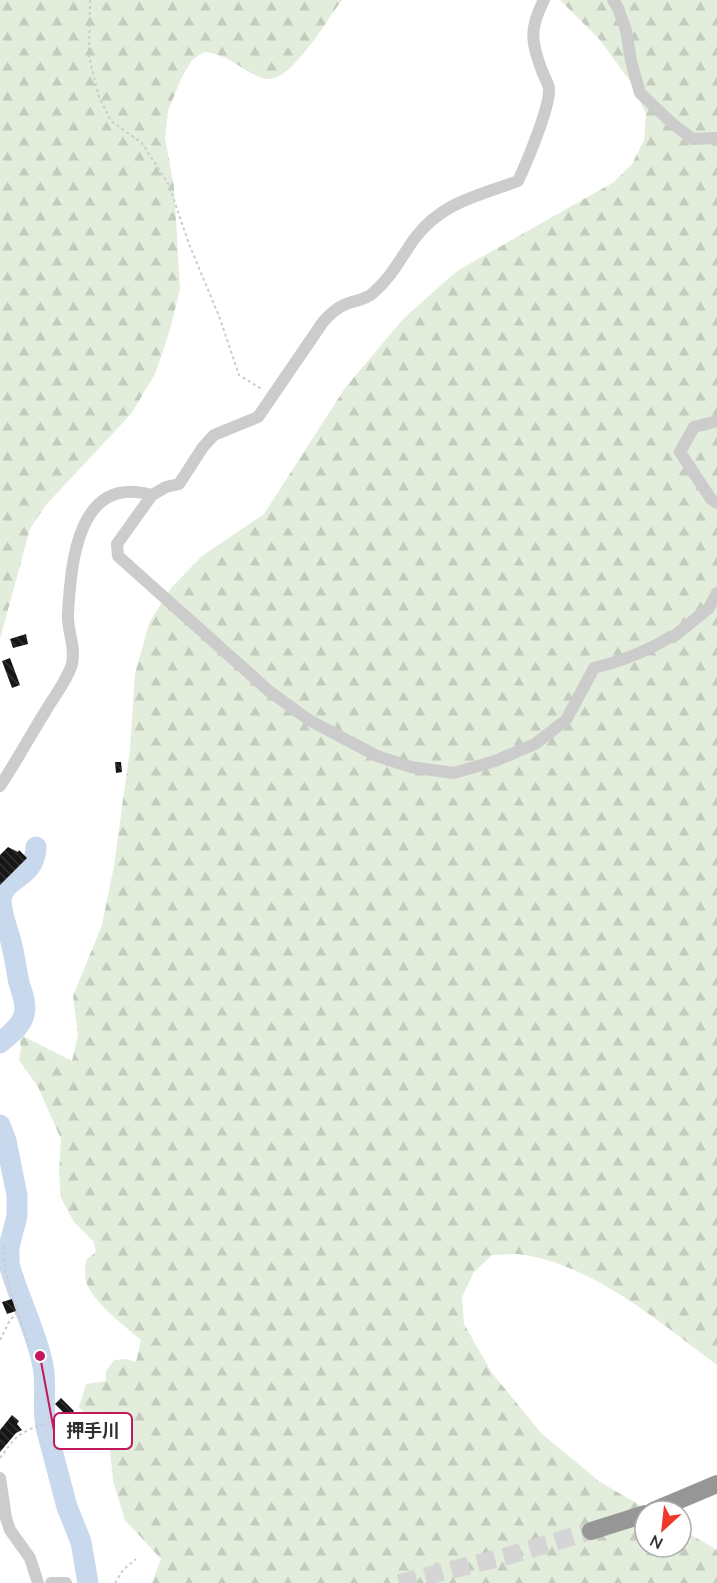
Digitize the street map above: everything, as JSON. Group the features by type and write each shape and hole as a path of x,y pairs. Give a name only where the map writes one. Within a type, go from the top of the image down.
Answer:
{"highway":[{"path":"681,1499 717,1484"},
{"path":"591,1531 633,1518"}],"street":[{"path":"544,0 536,15 532,41 549,88 548,99 518,181 467,198 443,211 415,238 387,280 371,295 335,310 323,322 258,417 214,435 203,447 179,484 166,487 152,495 117,544 118,556 269,691 309,720 377,756 411,767 454,772 495,761 535,744 566,720 594,668 623,661 673,637 709,608 717,592"},
{"path":"613,0 626,30 631,61 640,93 674,125 693,139 717,138"},
{"path":"717,421 694,427 680,452 711,499 717,503"},
{"path":"0,786 62,686 72,663 74,650 68,616 72,572 86,519 97,504 116,493 128,490 152,495"},
{"path":"0,1478 10,1530 30,1558 38,1583"},
{"path":"51,1583 66,1583"}],"path":[{"path":"90,0 89,57 99,97 111,121 142,143 169,185 239,375 273,396"},
{"path":"4,1246 3,1267 29,1345"},
{"path":"0,1340 10,1320 18,1312"},
{"path":"0,1458 15,1439 37,1427 53,1422 82,1420"},
{"path":"115,1583 123,1570 136,1559"}],"green space":[{"path":"0,0 342,0 309,47 288,70 277,77 261,78 224,57 204,52 192,60 181,79 168,111 165,138 174,187 180,289 170,330 155,374 131,414 45,506 30,529 0,639"},
{"path":"560,0 717,0 717,1365 650,1315 603,1284 552,1262 525,1255 492,1255 474,1272 462,1297 464,1324 492,1373 541,1433 600,1482 633,1501 633,1559 693,1559 693,1536 717,1550 717,1583 152,1583 161,1559 125,1520 113,1481 110,1448 79,1407 86,1384 106,1381 106,1371 114,1360 126,1359 136,1362 141,1340 103,1306 87,1284 86,1260 96,1252 94,1242 74,1222 61,1198 59,1174 61,1139 38,1087 19,1060 21,1049 19,1034 72,1061 78,1035 73,996 102,925 114,866 130,749 135,674 149,623 171,588 202,556 264,514 345,388 404,318 457,271 614,182 632,164 644,140 646,114 632,84 600,40"}],"building":[{"path":"26,634 28,644 13,648 10,639"},
{"path":"10,658 20,685 12,688 2,661"},
{"path":"115,762 121,762 122,772 116,773"},
{"path":"8,847 18,852 19,850 27,858 0,885 0,855"},
{"path":"12,1299 16,1311 7,1314 2,1302"},
{"path":"61,1398 74,1411 68,1417 55,1404"},
{"path":"12,1415 19,1421 17,1424 22,1430 16,1433 0,1452 0,1430"}],"waterway":[{"path":"0,1043 20,1023 25,1007 2,911 2,894 6,887 30,866 36,847"},
{"path":"0,1125 6,1141 17,1195 17,1216 9,1247 9,1264 40,1353 44,1374 46,1427 67,1507 81,1542 88,1583"}],"tunnel":[{"path":"399,1583 511,1555 591,1531"}],"place":[{"name":"押手川","path":"40,1356"}]}
